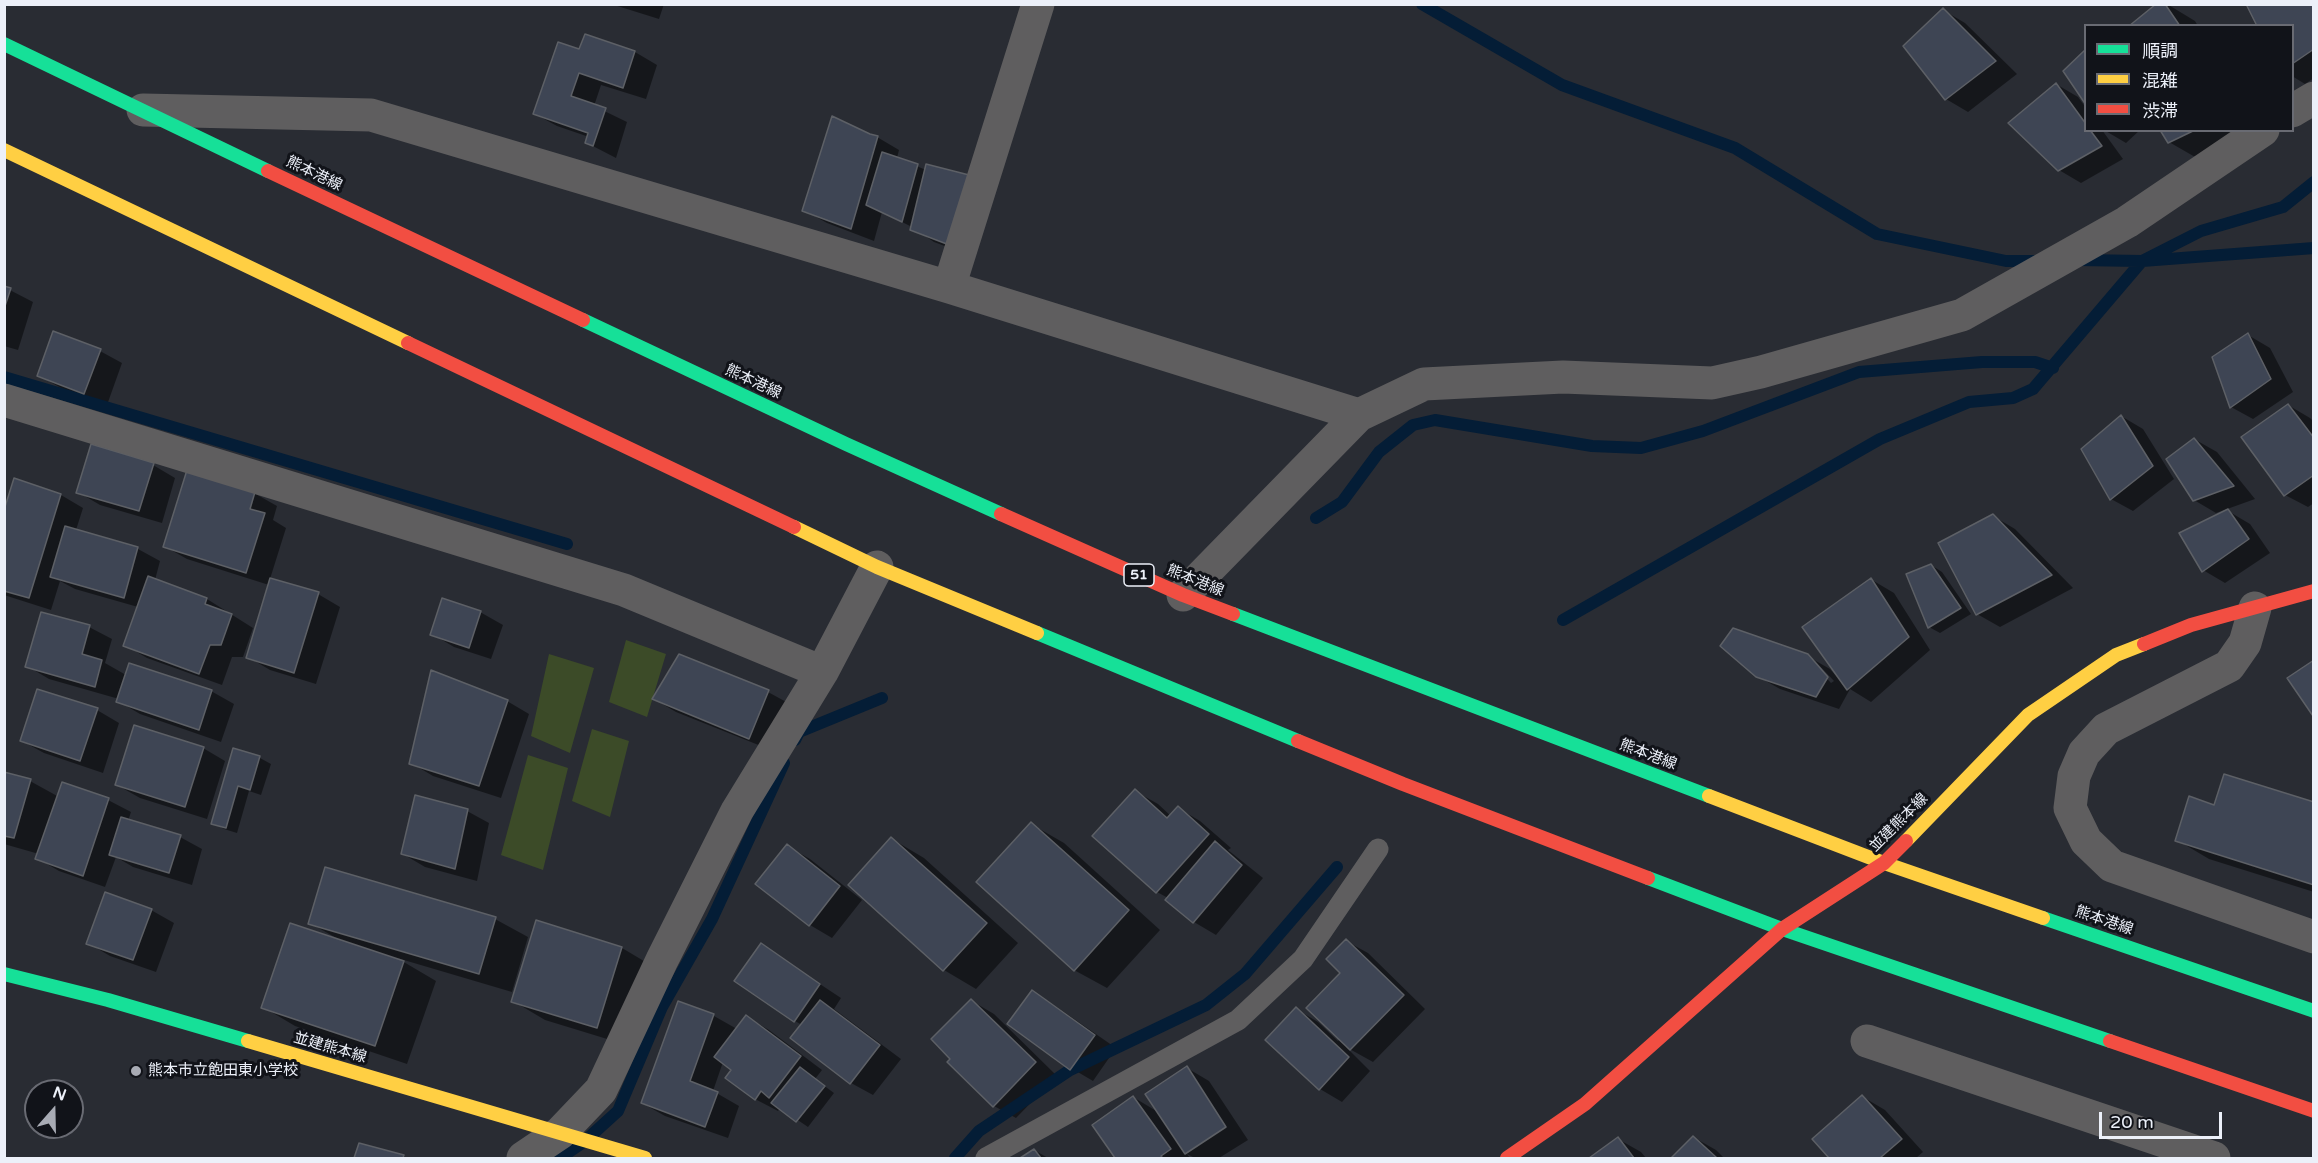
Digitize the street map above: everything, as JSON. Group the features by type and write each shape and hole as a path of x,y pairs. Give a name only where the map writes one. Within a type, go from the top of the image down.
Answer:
{"main road":[{"name":"熊本港線","path":"4,44 401,235 835,439 1183,595 1884,863 2313,1011"},
{"path":"4,150 877,567 1403,784 1782,928 2313,1111"},
{"name":"並建熊本線","path":"1507,1158 1585,1104 1782,928 1884,863 2037,708 2116,655 2192,625 2313,591"},
{"name":"並建熊本線","path":"4,974 108,1000 645,1158"}],"street":[{"path":"949,287 1038,4"},
{"path":"2294,110 2313,98"},
{"path":"143,110 371,115 949,287 1359,415"},
{"path":"1183,595 1359,415 1424,384 1563,377 1712,383 1761,372 1962,315 2127,222 2260,132"},
{"path":"4,400 624,590 822,672"},
{"path":"523,1158 560,1133 602,1090 662,960 737,811 822,672 877,567"},
{"path":"2255,608 2245,643 2229,666 2106,729 2084,753 2074,776 2070,808 2086,841 2112,866 2313,937"},
{"path":"1867,1041 2214,1158"}],"lane":[{"path":"986,1158 1238,1020 1304,959 1378,849"}],"green space":[{"path":"626,640 666,654 647,717 609,702"},
{"path":"549,654 594,668 570,753 531,736"},
{"path":"592,729 629,741 610,817 572,801"},
{"path":"528,755 568,768 543,870 501,855"}],"building":[{"path":"2156,4 2165,4 2179,24 2131,24"},
{"path":"2246,4 2314,4 2314,49 2294,63 2294,24 2256,24"},
{"path":"1943,8 1996,61 1945,100 1903,46"},
{"path":"585,34 635,51 623,88 579,73 571,96 606,108 593,146 585,143 588,133 533,114 558,42 579,49"},
{"path":"2084,51 2084,102 2063,71"},
{"path":"2056,83 2084,121 2084,132 2092,132 2102,146 2058,171 2008,123"},
{"path":"832,116 878,136 851,229 802,211"},
{"path":"2161,132 2191,132 2168,143"},
{"path":"882,152 918,164 902,222 866,205"},
{"path":"926,164 973,176 952,246 910,230"},
{"path":"4,286 11,288 4,309"},
{"path":"53,331 101,349 84,394 37,376"},
{"path":"2248,333 2271,379 2230,408 2212,357"},
{"path":"2288,404 2314,438 2314,475 2284,496 2241,437"},
{"path":"2121,415 2153,466 2110,500 2081,449"},
{"path":"2194,438 2234,486 2193,501 2166,459"},
{"path":"91,444 154,463 139,511 76,493"},
{"path":"187,470 255,492 250,509 265,513 246,573 163,547"},
{"path":"14,478 61,494 29,598 4,591 4,510"},
{"path":"2228,509 2249,539 2202,572 2179,533"},
{"path":"1993,514 2052,575 1976,615 1938,543"},
{"path":"65,526 138,547 124,598 50,577"},
{"path":"1931,564 1961,608 1928,628 1906,574"},
{"path":"148,576 207,598 205,604 232,614 221,645 210,645 199,674 123,646"},
{"path":"270,578 319,592 294,673 246,658"},
{"path":"1871,578 1909,637 1847,690 1802,627"},
{"path":"442,598 481,611 469,648 430,635"},
{"path":"41,612 90,625 82,654 102,660 95,687 25,667"},
{"path":"1733,628 1808,654 1828,677 1816,697 1756,677 1720,646"},
{"path":"679,654 769,690 749,739 652,699"},
{"path":"2314,660 2314,716 2313,716 2287,678"},
{"path":"129,663 212,690 199,730 116,702"},
{"path":"431,670 508,700 479,786 409,764"},
{"path":"37,689 98,708 80,761 20,741"},
{"path":"134,725 204,747 185,807 115,785"},
{"path":"233,748 260,756 250,790 238,786 226,828 211,824"},
{"path":"4,772 31,779 14,838 4,836"},
{"path":"2224,774 2314,802 2314,885 2175,841 2189,796 2214,805"},
{"path":"62,782 109,798 83,876 35,859"},
{"path":"1135,789 1167,818 1178,806 1209,834 1156,893 1092,836"},
{"path":"415,795 468,809 455,869 401,854"},
{"path":"121,817 181,835 169,873 109,855"},
{"path":"1031,822 1129,910 1074,971 976,882"},
{"path":"891,837 987,923 943,971 848,885"},
{"path":"1215,841 1242,865 1193,923 1165,900"},
{"path":"787,844 840,886 809,926 755,884"},
{"path":"325,867 496,917 479,974 308,924"},
{"path":"105,892 152,909 133,960 86,944"},
{"path":"536,920 622,947 597,1028 511,1002"},
{"path":"290,923 404,961 375,1046 261,1008"},
{"path":"1346,939 1404,995 1350,1050 1306,1008 1340,973 1326,959"},
{"path":"761,943 820,984 794,1022 734,981"},
{"path":"1032,990 1095,1035 1070,1070 1007,1024"},
{"path":"971,999 1036,1062 993,1107 947,1062 950,1059 931,1039"},
{"path":"820,1000 880,1045 850,1084 790,1038"},
{"path":"678,1001 714,1014 690,1081 718,1092 705,1127 641,1103"},
{"path":"1296,1007 1349,1057 1319,1090 1265,1040"},
{"path":"746,1015 801,1056 769,1098 761,1091 755,1100 725,1078 731,1070 714,1057"},
{"path":"1187,1066 1226,1127 1185,1154 1145,1094"},
{"path":"800,1067 825,1086 796,1122 771,1103"},
{"path":"1862,1095 1902,1139 1880,1158 1829,1158 1812,1139"},
{"path":"1133,1096 1171,1149 1161,1156 1163,1158 1115,1158 1092,1125"},
{"path":"1693,1136 1717,1158 1671,1158"},
{"path":"1618,1137 1634,1158 1589,1158"},
{"path":"359,1143 404,1155 403,1158 354,1158"},
{"path":"1034,1149 1041,1158 1020,1158"}],"waterway":[{"path":"1422,4 1562,85 1735,148 1877,234 2006,261 2040,261"},
{"path":"1563,620 1880,439 1969,402 2013,398 2033,389 2142,261 2201,231 2283,207 2314,182"},
{"path":"2078,260 2142,261 2314,248"},
{"path":"1316,518 1342,502 1379,452 1413,425 1435,420 1592,446 1641,448 1703,431 1859,372 1982,362 2035,362 2053,368"},
{"path":"4,377 567,544"},
{"path":"795,740 799,732 882,698"},
{"path":"560,1158 585,1141 618,1111 662,1007 712,919 784,763"},
{"path":"955,1158 979,1131 1070,1070 1206,1005 1245,974 1337,867"}],"traffic: fast":[{"path":"4,44 268,171"},
{"path":"583,320 1001,514"},
{"path":"1233,614 1709,796"},
{"path":"1037,633 1298,741"},
{"path":"1648,878 1782,929 2110,1041"},
{"path":"2043,918 2314,1011"},
{"path":"4,974 108,1000 248,1041"}],"traffic: slow":[{"path":"4,150 408,343"},
{"path":"794,527 877,567 1037,633"},
{"path":"1906,841 2028,715 2116,655 2144,644"},
{"path":"1709,796 1884,863 2043,918"},
{"path":"248,1041 645,1158"}],"traffic: jam":[{"path":"268,171 583,320"},
{"path":"408,343 794,527"},
{"path":"1001,514 1183,595 1233,614"},
{"path":"2144,644 2191,625 2314,591"},
{"path":"1298,741 1648,878"},
{"path":"1507,1158 1585,1104 1782,929 1884,863 1906,841"},
{"path":"2110,1041 2314,1111"}],"place":[{"name":"熊本市立飽田東小学校","path":"136,1071"}]}
